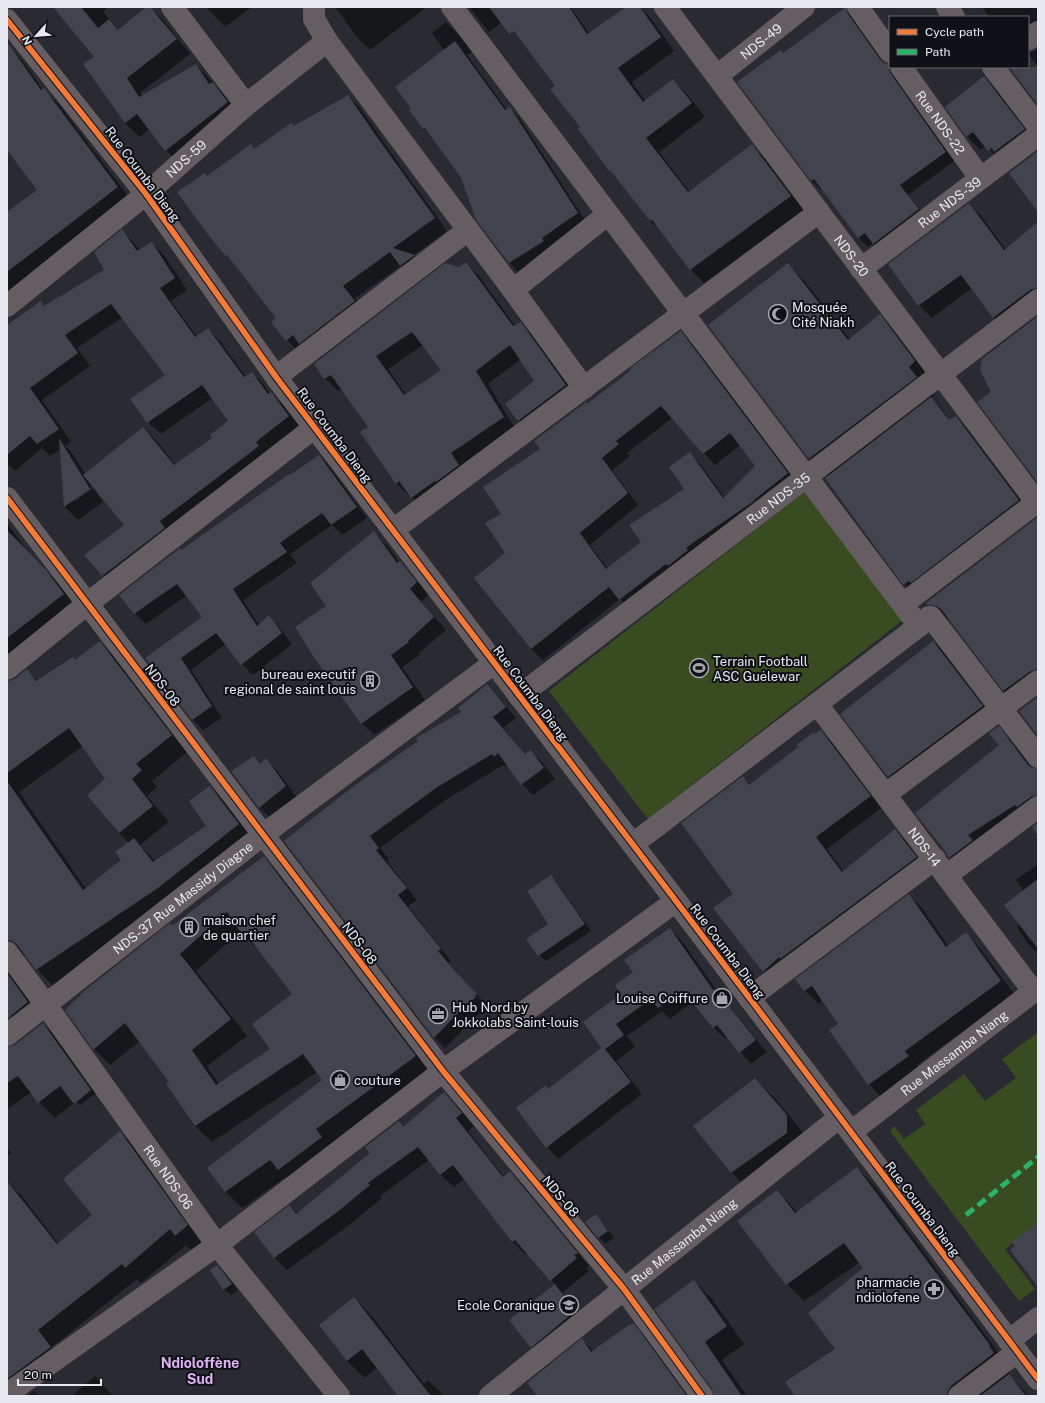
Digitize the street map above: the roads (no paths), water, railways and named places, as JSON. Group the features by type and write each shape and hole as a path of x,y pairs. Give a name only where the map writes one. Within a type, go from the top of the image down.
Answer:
{"street":[{"path":"172,7 246,105"},
{"path":"314,7 314,19 328,41 584,388"},
{"path":"452,7 919,626"},
{"name":"NDS-20","path":"665,7 1037,503"},
{"name":"NDS-49","path":"717,76 804,7"},
{"path":"858,7 889,51"},
{"path":"946,7 953,16"},
{"name":"Rue Coumba Dieng","path":"7,20 146,194 276,377 846,1124 1038,1379"},
{"path":"1029,39 1038,32"},
{"name":"NDS-59","path":"7,306 146,194 246,105 328,41"},
{"name":"Rue NDS-22","path":"902,68 980,178"},
{"path":"995,68 1038,126"},
{"name":"Rue NDS-39","path":"861,269 1038,134"},
{"path":"393,530 819,212"},
{"path":"512,290 608,214"},
{"path":"276,377 468,230"},
{"name":"Rue NDS-35","path":"519,696 1038,300"},
{"path":"7,669 87,604 315,428"},
{"name":"NDS-08","path":"7,498 443,1071 624,1289 702,1396"},
{"path":"903,604 1037,503"},
{"path":"633,844 919,626 928,617 930,617 1038,757"},
{"name":"NDS-37 Rue Massidy Diagne","path":"7,1035 264,834 494,663"},
{"path":"886,794 1038,681"},
{"name":"NDS-14","path":"817,704 1036,989"},
{"path":"749,998 941,867 1038,807"},
{"path":"7,1394 217,1244 443,1071 676,901"},
{"name":"Rue NDS-06","path":"7,952 217,1244 339,1396"},
{"name":"Rue Massamba Niang","path":"490,1396 624,1289 846,1124 1036,989"},
{"path":"959,1396 1013,1346 1038,1318"}],"place":[{"name":"Mosquée Cité Niakh","path":"778,314"},
{"name":"Terrain Football ASC Guėlewar","path":"699,668"},
{"name":"bureau executif regional de saint louis","path":"370,681"},
{"name":"maison chef de quartier","path":"189,927"},
{"name":"Louise Coiffure","path":"722,998"},
{"name":"Hub Nord by Jokkolabs Saint-louis","path":"438,1014"},
{"name":"couture","path":"340,1080"},
{"name":"pharmacie ndiolofene","path":"934,1289"},
{"name":"Ecole Coranique","path":"569,1305"}],"district":[{"name":"Ndioloffène Sud","path":"200,1372"}]}
